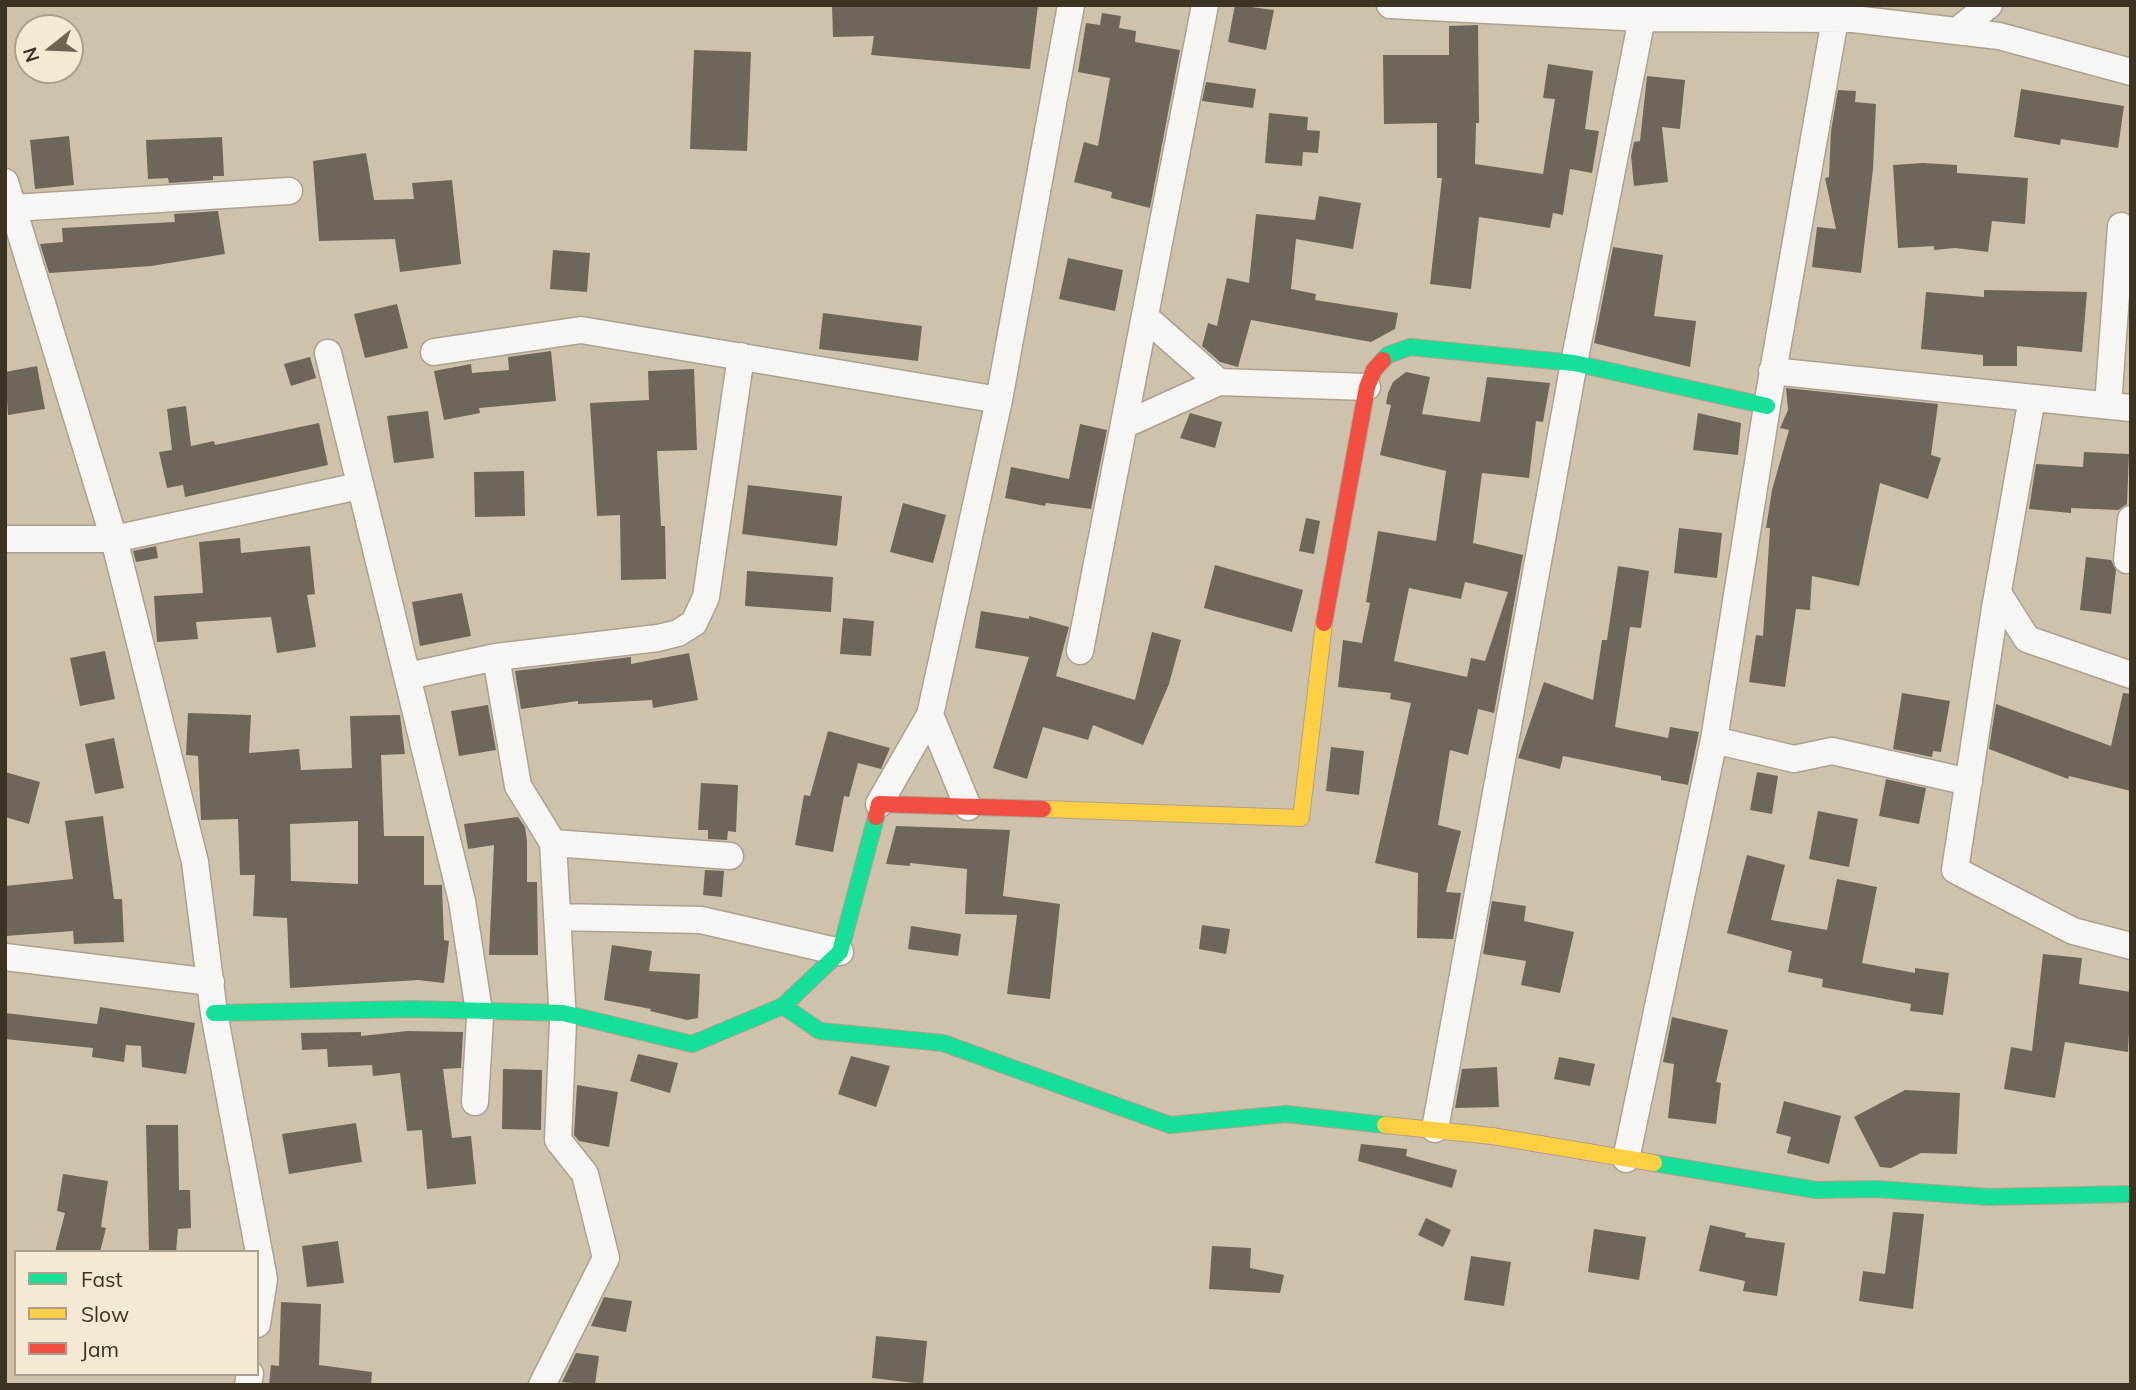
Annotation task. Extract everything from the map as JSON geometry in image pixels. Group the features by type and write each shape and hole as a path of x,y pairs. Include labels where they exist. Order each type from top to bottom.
{"street":[{"path":"214,1013 563,1013 692,1044 783,1006 840,952 879,804 930,715 999,400 1071,5"},
{"path":"1080,651 1205,5"},
{"path":"1390,5 1498,8 1642,18 1835,19 1999,36 2131,72"},
{"path":"1957,31 1989,5"},
{"path":"1435,1129 1574,363 1642,18"},
{"path":"1626,1159 1714,740 1766,406 1835,19"},
{"path":"5,182 114,539 195,862 214,1013 259,1250"},
{"path":"13,208 289,191"},
{"path":"1772,371 2119,407 2121,226"},
{"path":"1145,317 1219,382"},
{"path":"434,352 581,330 999,400"},
{"path":"879,804 1301,818 1322,634 1367,387 1374,370 1388,355 1410,346 1574,363 1766,406"},
{"path":"328,353 462,901 479,1011 475,1102"},
{"path":"408,676 496,657 658,638 678,633 694,623 706,597 741,356"},
{"path":"1124,425 1219,382 1367,387"},
{"path":"2032,398 1998,593 1955,870 2073,931 2131,946"},
{"path":"5,539 114,539 359,486"},
{"path":"2127,560 2131,519"},
{"path":"1998,593 2027,639 2131,676"},
{"path":"496,657 518,786 553,843 563,1013 558,1140 585,1174 606,1258 542,1385"},
{"path":"930,715 968,807"},
{"path":"1714,740 1794,759 1832,751 1969,782"},
{"path":"553,843 730,856"},
{"path":"557,917 701,920 840,952"},
{"path":"5,957 211,982"},
{"path":"783,1006 820,1031 943,1043 1170,1125 1286,1114 1435,1129 1816,1190 1875,1189 1989,1197 2131,1194"},
{"path":"259,1252 264,1279 259,1311"}],"building":[{"path":"832,5 1038,5 1030,69 871,55 874,36 833,37"},
{"path":"1235,5 1274,10 1266,50 1228,42"},
{"path":"1102,13 1121,16 1119,28 1136,31 1135,42 1180,50 1150,208 1111,198 1112,192 1074,182 1084,142 1098,146 1110,78 1078,72 1086,23 1100,25"},
{"path":"1478,25 1479,123 1476,123 1475,164 1543,174 1555,99 1543,98 1548,64 1593,71 1585,129 1599,131 1592,173 1570,169 1563,215 1553,213 1550,228 1479,217 1471,289 1430,284 1442,178 1437,178 1437,123 1384,124 1383,55 1449,55 1449,26"},
{"path":"694,50 751,52 747,151 690,149"},
{"path":"1647,76 1685,80 1680,129 1662,127 1668,182 1634,186 1631,156 1634,142 1640,141"},
{"path":"1206,82 1256,89 1253,108 1202,101"},
{"path":"2021,89 2124,106 2118,148 2061,139 2060,145 2014,137"},
{"path":"1838,90 1856,91 1855,102 1876,104 1873,169 1861,273 1812,267 1817,227 1836,229 1825,178 1829,177 1831,131"},
{"path":"1269,113 1308,117 1307,130 1320,131 1318,153 1303,152 1302,166 1265,163"},
{"path":"69,136 74,185 35,189 30,140"},
{"path":"222,137 224,176 213,176 213,180 169,183 168,178 148,179 146,140"},
{"path":"366,153 374,200 414,199 412,183 452,180 461,264 400,272 395,239 319,241 313,161"},
{"path":"1893,165 1957,165 1957,173 2028,178 2025,224 1992,221 1988,252 1955,248 1934,250 1934,246 1898,248"},
{"path":"1319,196 1361,203 1353,249 1296,239 1291,289 1316,294 1315,300 1398,313 1395,329 1371,342 1251,320 1238,367 1220,362 1202,346 1208,323 1217,326 1227,278 1249,283 1256,214 1315,220"},
{"path":"218,211 225,254 151,266 49,273 40,244 63,242 62,228 175,222 174,214"},
{"path":"1613,247 1663,255 1654,316 1696,321 1690,367 1594,343"},
{"path":"553,250 590,253 587,292 550,289"},
{"path":"1068,258 1123,270 1115,311 1059,299"},
{"path":"1984,290 2087,292 2082,352 2017,346 2017,366 1983,366 1983,355 1921,349 1926,292 1984,297"},
{"path":"397,304 408,348 365,358 354,314"},
{"path":"823,313 922,326 918,361 819,349"},
{"path":"551,351 556,401 479,408 480,413 444,420 434,371 471,364 472,373 509,370 508,357"},
{"path":"310,357 316,378 291,386 284,364"},
{"path":"37,366 45,409 8,415 5,372"},
{"path":"694,369 697,450 657,451 661,526 665,526 666,579 621,580 620,515 597,516 590,403 649,400 648,371"},
{"path":"1406,372 1430,377 1422,414 1480,422 1487,377 1550,383 1543,422 1536,421 1529,478 1482,473 1473,543 1523,555 1494,713 1478,709 1468,755 1450,750 1438,825 1461,831 1446,892 1461,893 1453,939 1417,938 1418,873 1375,863 1411,703 1390,699 1391,693 1338,687 1343,640 1362,643 1370,603 1366,602 1378,531 1436,541 1446,471 1380,455 1391,405 1386,404 1393,382","holes":["1465,582 1508,592 1485,661 1471,658 1467,677 1394,661 1409,588 1461,599"]},
{"path":"1786,388 1938,404 1931,455 1941,458 1928,499 1880,483 1859,586 1812,576 1810,610 1796,609 1785,687 1749,682 1756,635 1763,636 1770,528 1766,528 1772,490 1789,430 1780,428 1788,410"},
{"path":"186,406 191,446 214,441 215,445 319,423 328,465 185,497 183,485 167,488 159,452 172,450 167,409"},
{"path":"428,411 434,458 394,463 387,416"},
{"path":"1190,413 1222,422 1215,448 1180,438"},
{"path":"1698,413 1741,423 1738,455 1693,450"},
{"path":"1080,424 1107,430 1091,509 1046,503 1045,506 1005,498 1011,467 1069,479"},
{"path":"2084,452 2129,454 2127,504 2118,510 2071,508 2071,513 2029,509 2036,464 2083,467"},
{"path":"524,471 525,516 475,517 474,472"},
{"path":"748,485 842,496 837,546 742,534"},
{"path":"903,503 946,515 933,563 890,552"},
{"path":"1306,518 1320,521 1314,554 1299,551"},
{"path":"1679,528 1722,533 1717,578 1674,573"},
{"path":"240,538 241,553 310,546 315,594 307,595 316,647 277,653 271,617 196,622 198,639 157,642 154,596 203,593 199,542"},
{"path":"156,546 158,558 136,562 133,551"},
{"path":"2086,557 2111,560 2116,570 2111,614 2080,610"},
{"path":"1215,565 1303,590 1292,632 1204,608"},
{"path":"1618,566 1649,571 1641,628 1630,627 1615,727 1668,738 1670,727 1699,732 1688,785 1661,780 1661,776 1563,756 1560,769 1518,758 1544,682 1593,700 1602,640 1607,640"},
{"path":"747,571 833,577 831,612 745,606"},
{"path":"462,593 471,636 420,646 412,602"},
{"path":"981,611 1029,619 1029,616 1069,627 1056,676 1135,700 1152,632 1181,640 1169,684 1143,745 1093,725 1088,740 1043,727 1027,779 993,768 1029,657 975,648"},
{"path":"843,618 874,621 871,656 840,654"},
{"path":"105,651 115,699 80,706 70,658"},
{"path":"689,653 698,700 653,708 652,700 578,704 578,701 521,709 515,671 631,657 631,664"},
{"path":"1902,693 1950,701 1941,752 1933,751 1932,757 1893,749"},
{"path":"2123,693 2131,694 2131,791 2069,776 2068,779 1989,749 1996,704 2111,746"},
{"path":"488,705 496,750 459,756 451,711"},
{"path":"188,713 251,715 249,753 299,749 301,770 352,768 350,716 400,715 405,754 381,755 384,836 424,836 424,885 442,885 444,940 449,941 444,983 418,980 290,988 287,918 253,916 255,875 240,875 238,819 201,820 198,756 186,755","holes":["358,821 358,884 291,881 290,824"]},
{"path":"828,731 890,748 881,769 858,763 849,797 844,796 833,852 795,845 804,795 810,796"},
{"path":"114,738 124,788 95,794 85,744"},
{"path":"1331,747 1364,751 1359,795 1326,791"},
{"path":"5,772 40,782 29,824 5,817"},
{"path":"1757,772 1778,776 1772,814 1750,810"},
{"path":"1886,779 1926,788 1919,824 1879,816"},
{"path":"701,783 738,785 736,832 728,831 727,840 708,839 708,830 698,830"},
{"path":"1818,811 1858,819 1849,867 1809,859"},
{"path":"103,816 114,899 122,899 124,942 74,944 73,931 5,936 5,886 73,879 65,821"},
{"path":"518,817 525,827 527,841 527,882 537,882 538,955 489,955 494,845 468,849 464,824"},
{"path":"896,826 1010,830 1003,896 1060,904 1050,999 1007,994 1017,915 965,914 967,869 910,863 910,866 886,864"},
{"path":"1747,855 1785,865 1771,920 1827,930 1837,879 1877,887 1862,963 1915,973 1915,968 1949,973 1943,1015 1910,1011 1911,1004 1822,987 1823,979 1788,972 1792,951 1727,933"},
{"path":"705,870 724,871 722,897 703,895"},
{"path":"1492,901 1526,906 1524,921 1574,932 1560,993 1521,985 1526,961 1483,954"},
{"path":"1202,925 1230,929 1226,954 1199,949"},
{"path":"911,926 961,934 958,956 908,949"},
{"path":"612,945 652,951 649,971 700,974 698,1018 687,1020 650,1011 651,1009 604,1000"},
{"path":"2043,954 2082,958 2079,984 2131,992 2128,1052 2065,1042 2055,1098 2004,1089 2011,1047 2032,1051"},
{"path":"100,1007 195,1023 186,1074 142,1067 141,1046 126,1045 124,1062 92,1057 93,1048 5,1039 5,1013 97,1024"},
{"path":"1672,1017 1728,1030 1716,1082 1721,1083 1716,1124 1668,1118 1674,1064 1663,1062"},
{"path":"408,1031 463,1032 461,1068 443,1069 452,1138 471,1136 476,1184 427,1189 422,1130 407,1131 400,1073 373,1076 372,1065 328,1067 327,1049 302,1050 301,1033 361,1032 361,1036"},
{"path":"638,1054 678,1063 670,1093 630,1081"},
{"path":"851,1056 890,1066 876,1107 838,1094"},
{"path":"1559,1057 1595,1064 1590,1086 1554,1079"},
{"path":"1497,1067 1499,1107 1455,1108 1462,1069"},
{"path":"503,1069 542,1070 541,1130 502,1129"},
{"path":"577,1085 618,1092 609,1147 579,1141 574,1135"},
{"path":"1905,1090 1960,1093 1957,1154 1921,1153 1891,1168 1880,1167 1854,1117"},
{"path":"1784,1101 1841,1116 1829,1164 1787,1153 1791,1137 1776,1133"},
{"path":"356,1123 362,1162 289,1174 282,1134"},
{"path":"146,1125 178,1125 179,1190 190,1190 191,1228 178,1229 176,1250 149,1250"},
{"path":"1361,1144 1407,1149 1406,1156 1457,1170 1452,1188 1358,1161"},
{"path":"63,1174 108,1181 101,1227 106,1228 100,1250 56,1250 65,1213 57,1211"},
{"path":"1893,1212 1924,1214 1913,1309 1859,1301 1863,1271 1885,1274"},
{"path":"1426,1218 1451,1230 1443,1247 1418,1235"},
{"path":"1710,1225 1746,1233 1745,1237 1785,1243 1777,1296 1743,1291 1745,1281 1699,1271"},
{"path":"1594,1229 1646,1237 1639,1280 1588,1272"},
{"path":"338,1241 344,1283 307,1287 302,1246"},
{"path":"1212,1246 1251,1248 1250,1268 1284,1275 1280,1293 1209,1289"},
{"path":"1471,1256 1511,1262 1504,1306 1464,1300"},
{"path":"604,1297 632,1301 626,1332 591,1326"},
{"path":"281,1302 321,1304 319,1365 372,1372 371,1385 269,1385 271,1365 279,1366"},
{"path":"876,1336 927,1341 923,1384 872,1378"},
{"path":"576,1353 599,1356 595,1385 562,1382"}],"traffic: fast":[{"path":"1383,360 1388,355 1410,347 1574,363 1767,406"},
{"path":"214,1013 413,1009 563,1013 692,1044 783,1006 840,952 876,817"},
{"path":"783,1006 820,1031 943,1043 1170,1125 1286,1114 1385,1125"},
{"path":"1654,1163 1816,1190 1875,1189 1989,1197 2131,1194"}],"traffic: slow":[{"path":"1043,809 1301,818 1324,623"},
{"path":"1385,1125 1492,1136 1654,1163"}],"traffic: jam":[{"path":"1324,623 1367,387 1374,370 1383,360"},
{"path":"876,817 879,804 1043,809"}]}
